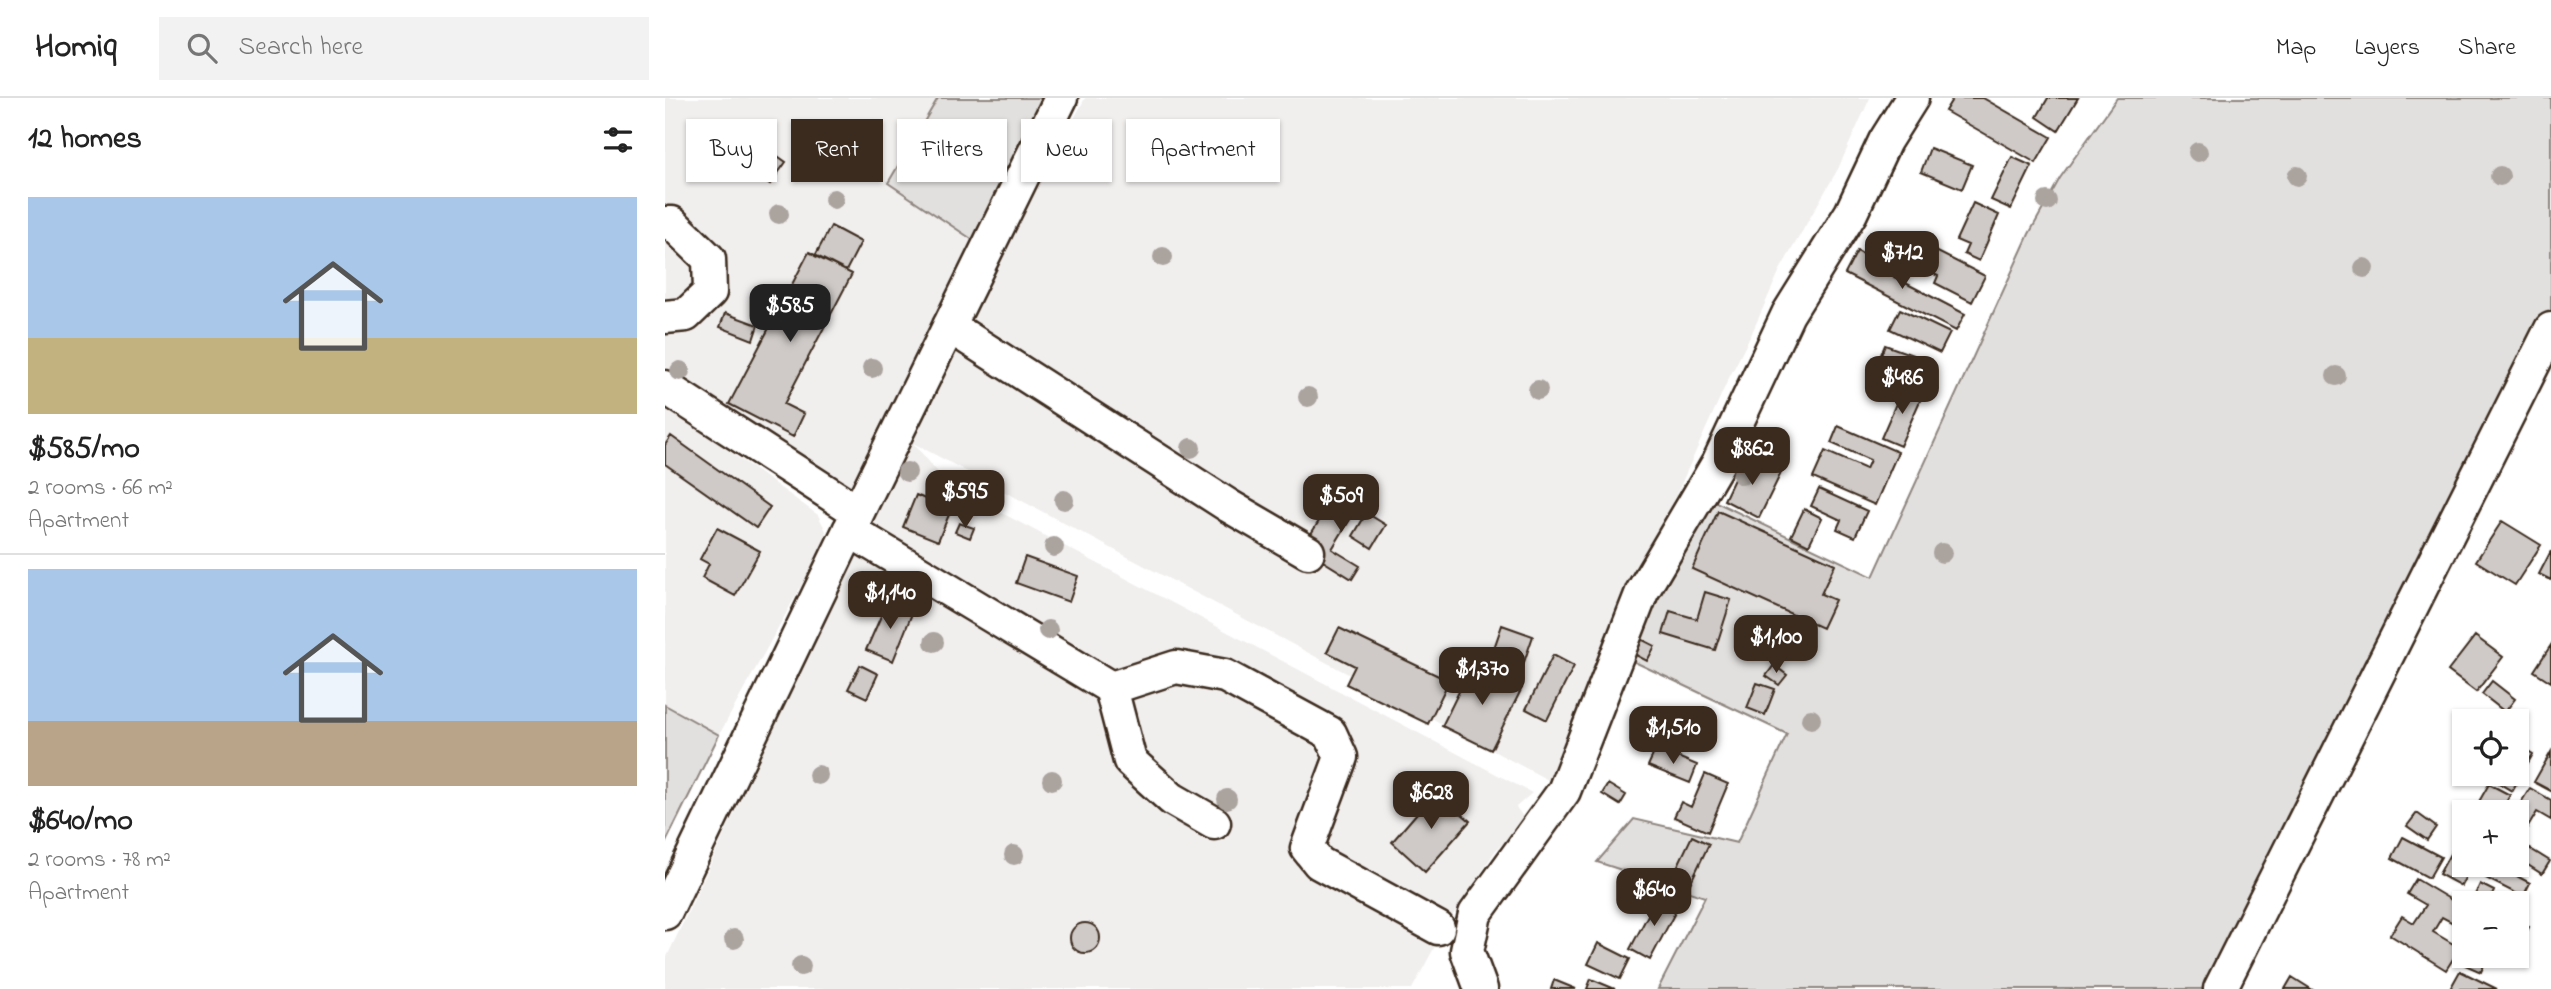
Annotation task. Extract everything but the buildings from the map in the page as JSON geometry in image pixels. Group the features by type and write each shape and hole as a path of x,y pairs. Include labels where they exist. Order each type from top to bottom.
{"street":[{"path":"665,913 853,521 1061,98"},
{"path":"1481,989 1467,951 1475,914 1564,791 1641,592 1718,463 1788,314 1851,213 1885,141 1912,98"},
{"path":"665,223 672,223 709,259 710,292 686,315 665,317"},
{"path":"949,326 1229,506 1308,552"},
{"path":"2220,989 2551,329"},
{"path":"665,387 853,521 1111,688 1130,761 1172,799 1214,822"},
{"path":"1111,688 1176,667 1225,676 1330,733 1341,757 1307,848 1319,863 1438,928"}],"shaded area":[{"path":"665,98 942,98 947,119 897,119 897,182 963,182 979,244 858,495 731,415 665,366"},
{"path":"938,98 1043,98 1034,119 1021,119 1021,148 1007,180 1007,119 926,119"},
{"path":"1085,98 1870,98 1838,169 1780,270 1727,382 1548,780 913,443 949,485 1532,793 1516,807 1526,821 1496,850 1447,924 1412,989 665,989 665,961 961,331 1040,182 1112,182 1112,119 1074,119"},
{"path":"2117,98 2551,98 2551,318 2224,989 1658,989 1705,897 1597,862 1634,819 1737,843 1787,734 1622,656 1714,501 1873,577 2029,234 2060,178"},
{"path":"897,168 897,182 1006,182 979,244 888,183"},
{"path":"665,405 818,515 826,531 821,550 719,735 665,705"},
{"path":"665,705 719,735 665,844"}]}
